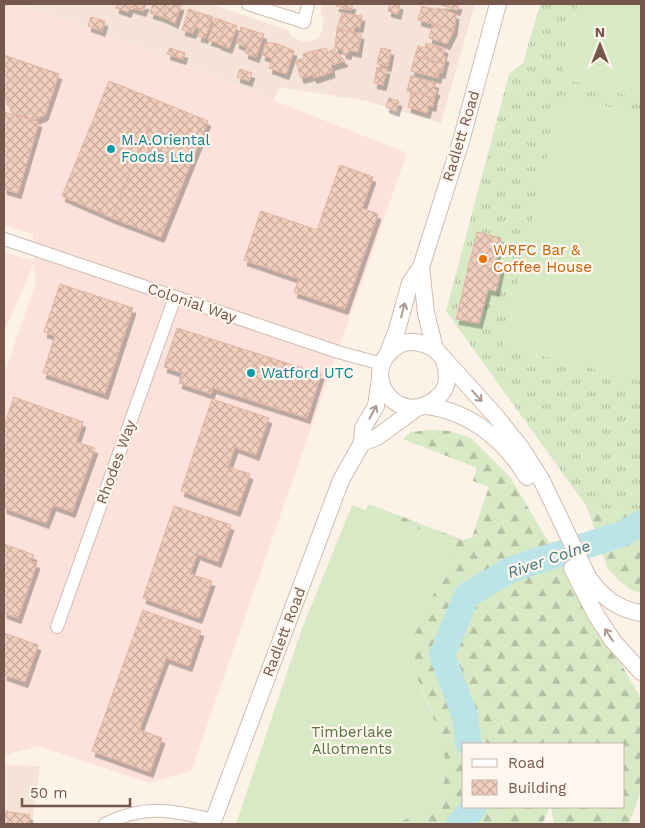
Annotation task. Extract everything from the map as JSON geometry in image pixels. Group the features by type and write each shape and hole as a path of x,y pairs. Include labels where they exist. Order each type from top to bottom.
{"street":[{"path":"248,4 304,22 308,4"},
{"name":"Radlett Road","path":"213,822 341,480 362,443 363,428 376,406 383,366 397,330 410,283 421,267 461,141 498,4"},
{"name":"Colonial Way","path":"4,239 383,366"},
{"name":"Radlett Road","path":"421,267 426,313 440,355"},
{"name":"Rhodes Way","path":"56,627 175,297"},
{"path":"550,510 542,481 522,449 494,414 440,355 424,342 410,341 398,345 383,366 383,388 393,401 407,408 440,408 469,419 503,445 550,510 583,580 596,615 613,641 641,672"},
{"path":"362,443 377,437 422,407 432,403 442,393 447,382 447,370 440,355"},
{"path":"583,580 616,606 641,613"},
{"path":"105,824 128,814 154,810 169,810 213,822"}],"shaded area":[{"path":"4,4 16,4 109,35 407,153 191,771 149,783 38,746 4,755 4,374 35,285 34,263 4,332 4,252 34,261 33,234 4,225"},
{"path":"16,4 210,4 288,30 292,37 303,42 318,38 322,31 324,21 321,14 321,4 475,4 441,123 367,101 280,87 273,100 109,35"},
{"path":"4,765 40,766 32,824 4,824"}],"green space":[{"path":"540,4 641,4 641,507 630,513 587,507 446,311 509,74 523,63"},
{"path":"578,4 641,4 641,99 560,78"},
{"path":"561,95 641,115 641,381 502,346"},
{"path":"430,430 451,431 472,439 510,477 641,698 641,791 629,824 554,824 551,808 625,808 625,743 462,743 462,808 550,808 542,824 396,824 434,805 433,715 415,673 413,637 456,543 366,510 369,504 463,540 472,537 489,487 473,481 477,468 403,439 411,432"},
{"name":"Timberlake Allotments","path":"352,505 456,543 413,637 415,673 443,742 446,768 444,783 434,805 396,824 236,824 301,631"},
{"path":"587,507 629,513 641,507 641,593 633,591 618,580 607,567"}],"building":[{"path":"117,4 131,4 128,12 116,8"},
{"path":"131,4 146,4 143,11 130,7"},
{"path":"153,4 167,4 163,17 150,13"},
{"path":"167,4 181,5 175,23 163,17"},
{"path":"336,4 353,4 351,10 336,6"},
{"path":"390,4 400,4 398,14 388,11"},
{"path":"438,4 459,4 457,10"},
{"path":"422,6 456,14 454,30 418,20"},
{"path":"189,9 200,13 193,33 182,30"},
{"path":"200,13 213,17 205,38 198,36 200,29 195,27"},
{"path":"342,13 362,16 360,27 355,26 354,32 337,29"},
{"path":"91,17 105,21 102,31 88,26"},
{"path":"215,18 227,22 219,43 208,40"},
{"path":"227,22 237,26 229,48 218,44"},
{"path":"433,24 454,30 447,44 429,38"},
{"path":"241,27 253,31 247,47 236,43"},
{"path":"337,29 361,34 358,52 349,50 348,54 343,53 343,49 335,48"},
{"path":"253,31 264,34 256,57 245,53"},
{"path":"266,42 278,44 274,59 262,55"},
{"path":"426,43 445,48 443,56 446,57 444,64 415,56 418,46 425,48"},
{"path":"278,44 294,51 286,74 269,68"},
{"path":"170,48 185,53 183,59 167,54"},
{"path":"326,48 328,52 334,49 345,61 331,65 332,72 320,76 313,51"},
{"path":"381,48 391,50 388,66 377,64"},
{"path":"313,51 320,76 314,78 313,75 301,78 296,61 304,58 303,54"},
{"path":"4,55 59,74 45,115 33,120 11,112 7,100 4,99"},
{"path":"415,56 444,64 442,73 439,72 438,78 411,71"},
{"path":"377,67 387,69 383,85 374,83"},
{"path":"240,69 252,73 249,81 237,77"},
{"path":"411,76 436,83 434,89 437,90 434,98 407,91"},
{"name":"M.A.Oriental Foods Ltd","path":"109,81 159,101 112,218 62,196"},
{"path":"412,92 434,98 433,106 429,105 427,113 408,107"},
{"path":"389,98 399,101 396,111 386,107"},
{"path":"159,101 208,121 161,237 112,218"},
{"path":"4,112 39,122 18,193 4,189"},
{"path":"340,165 373,177 362,208 378,214 345,309 294,292 299,279 244,260 261,211 317,230"},
{"path":"477,232 501,238 495,262 502,264 496,291 488,289 479,323 456,319"},
{"path":"60,284 133,308 105,394 43,373 55,336 44,332"},
{"name":"Watford UTC","path":"177,328 321,374 307,418 213,388 211,394 179,383 182,373 164,367"},
{"path":"14,397 83,422 76,442 95,448 72,512 53,505 46,523 4,508 4,426"},
{"path":"212,399 269,418 256,455 235,447 228,467 250,474 237,511 181,491"},
{"path":"174,506 231,525 218,562 197,554 190,574 212,581 199,618 143,598"},
{"path":"4,544 34,555 31,561 37,563 18,618 4,613"},
{"path":"143,610 201,631 189,666 166,658 139,730 162,738 150,772 92,751"},
{"path":"4,633 38,645 25,682 4,675"},
{"path":"4,811 30,815 29,824 4,824"}],"waterway":[{"name":"River Colne","path":"469,743 465,716 442,655 467,595 512,569 622,534 641,523"},
{"name":"River Colne","path":"459,824 473,808"}],"place":[{"name":"M.A.Oriental Foods Ltd","path":"111,149"},
{"name":"WRFC Bar & Coffee House","path":"483,259"},
{"name":"Watford UTC","path":"251,373"}]}
